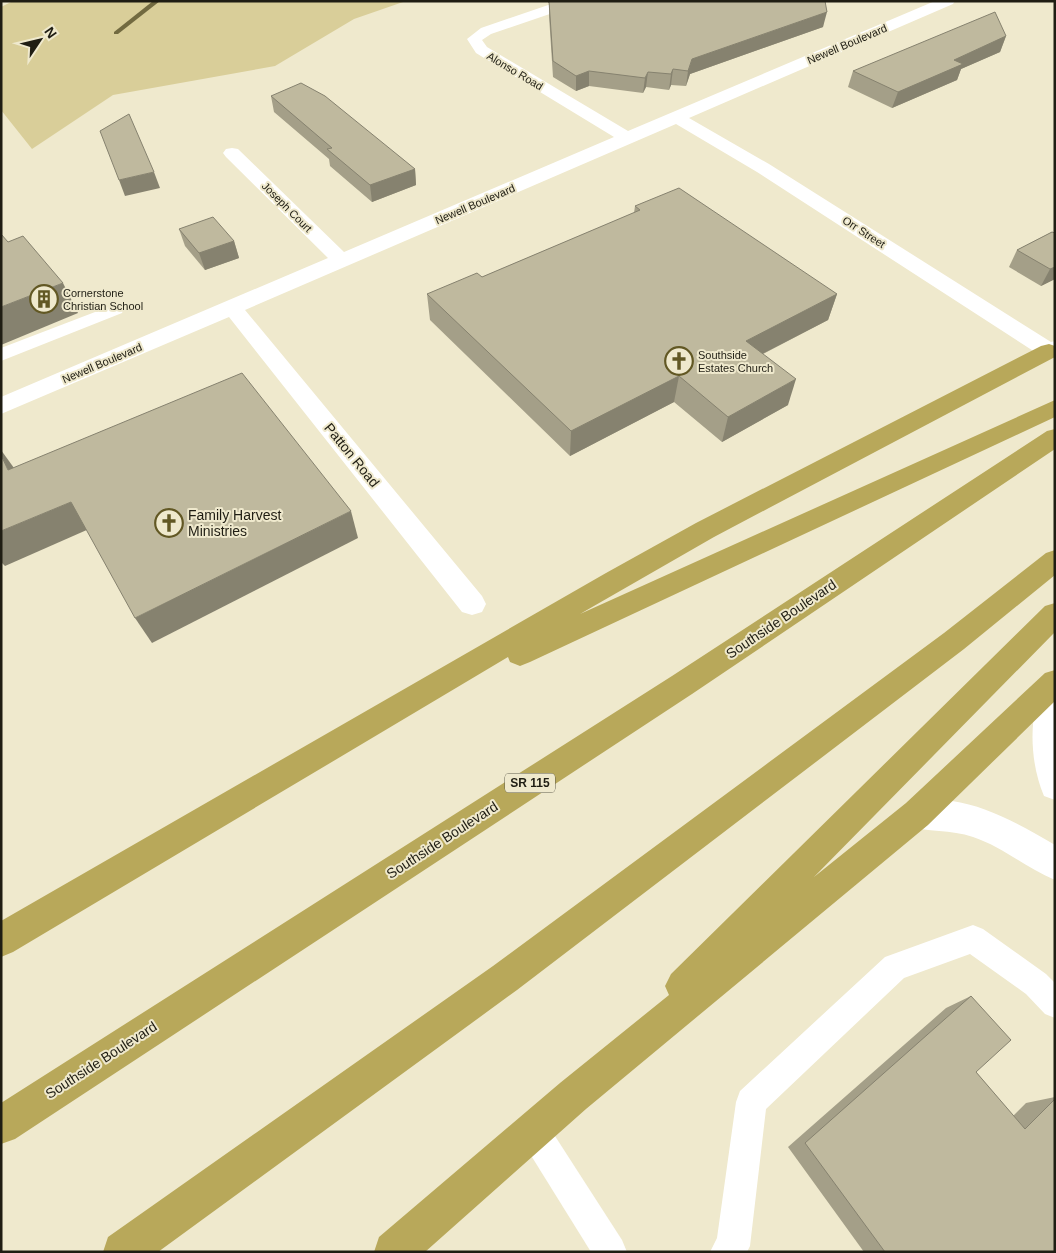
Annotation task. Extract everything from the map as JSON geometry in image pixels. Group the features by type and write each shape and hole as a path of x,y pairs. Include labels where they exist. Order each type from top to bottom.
{"highway":[{"path":"1,940 615,580 705,530 1052,349"},
{"path":"387,714 1055,408"},
{"name":"Southside Boulevard","path":"2,1125 682,685 1055,437"},
{"path":"124,1252 505,978 954,641 1055,560"},
{"path":"573,1096 1055,614"},
{"path":"394,1252 573,1096 917,814 1055,682"}],"street":[{"name":"Alonso Road","path":"574,1 486,31 474,39 481,50 627,138"},
{"name":"Newell Boulevard","path":"1,406 676,117 912,10 948,1"},
{"name":"Orr Street","path":"676,117 763,168 1052,349"},
{"name":"Joseph Court","path":"232,153 342,261"},
{"name":"Patton Road","path":"232,307 472,604"},
{"path":"1055,687 1047,722 1047,755 1055,786"},
{"path":"917,814 954,816 995,830 1034,850 1055,864"}],"lane":[{"path":"1,355 116,310"},
{"path":"727,1252 733,1246 751,1102 896,967 973,939 1036,984 1055,1004"},
{"path":"533,1130 610,1252"}],"shaded area":[{"path":"13,1 406,1 354,19 275,66 113,95 32,149 1,110 1,7"}],"building":[{"path":"549,1 825,1 827,12 692,59 688,71 673,69 671,74 648,72 645,78 589,71 576,76 553,61"},
{"path":"995,12 1006,36 954,60 963,64 898,92 853,71"},
{"path":"301,83 325,96 415,169 370,185 327,149 332,148 271,96"},
{"path":"129,114 154,172 119,180 100,131"},
{"path":"679,188 837,294 746,341 796,379 728,417 679,376 571,431 427,294 477,273 482,277 640,210 635,206"},
{"path":"213,217 234,241 199,253 179,229"},
{"path":"1052,232 1055,233 1055,267 1050,269 1017,250"},
{"path":"1,234 8,242 23,236 63,283 1,307"},
{"path":"242,373 351,511 135,618 71,502 1,531 1,455 8,470"},
{"path":"971,996 1011,1040 976,1072 1025,1129 1055,1099 1055,1252 885,1252 805,1143"}],"waterway":[{"path":"116,33 157,1"}],"place":[{"name":"Cornerstone Christian School","path":"44,299"},
{"name":"Southside Estates Church","path":"679,361"},
{"name":"Family Harvest Ministries","path":"169,523"}]}
